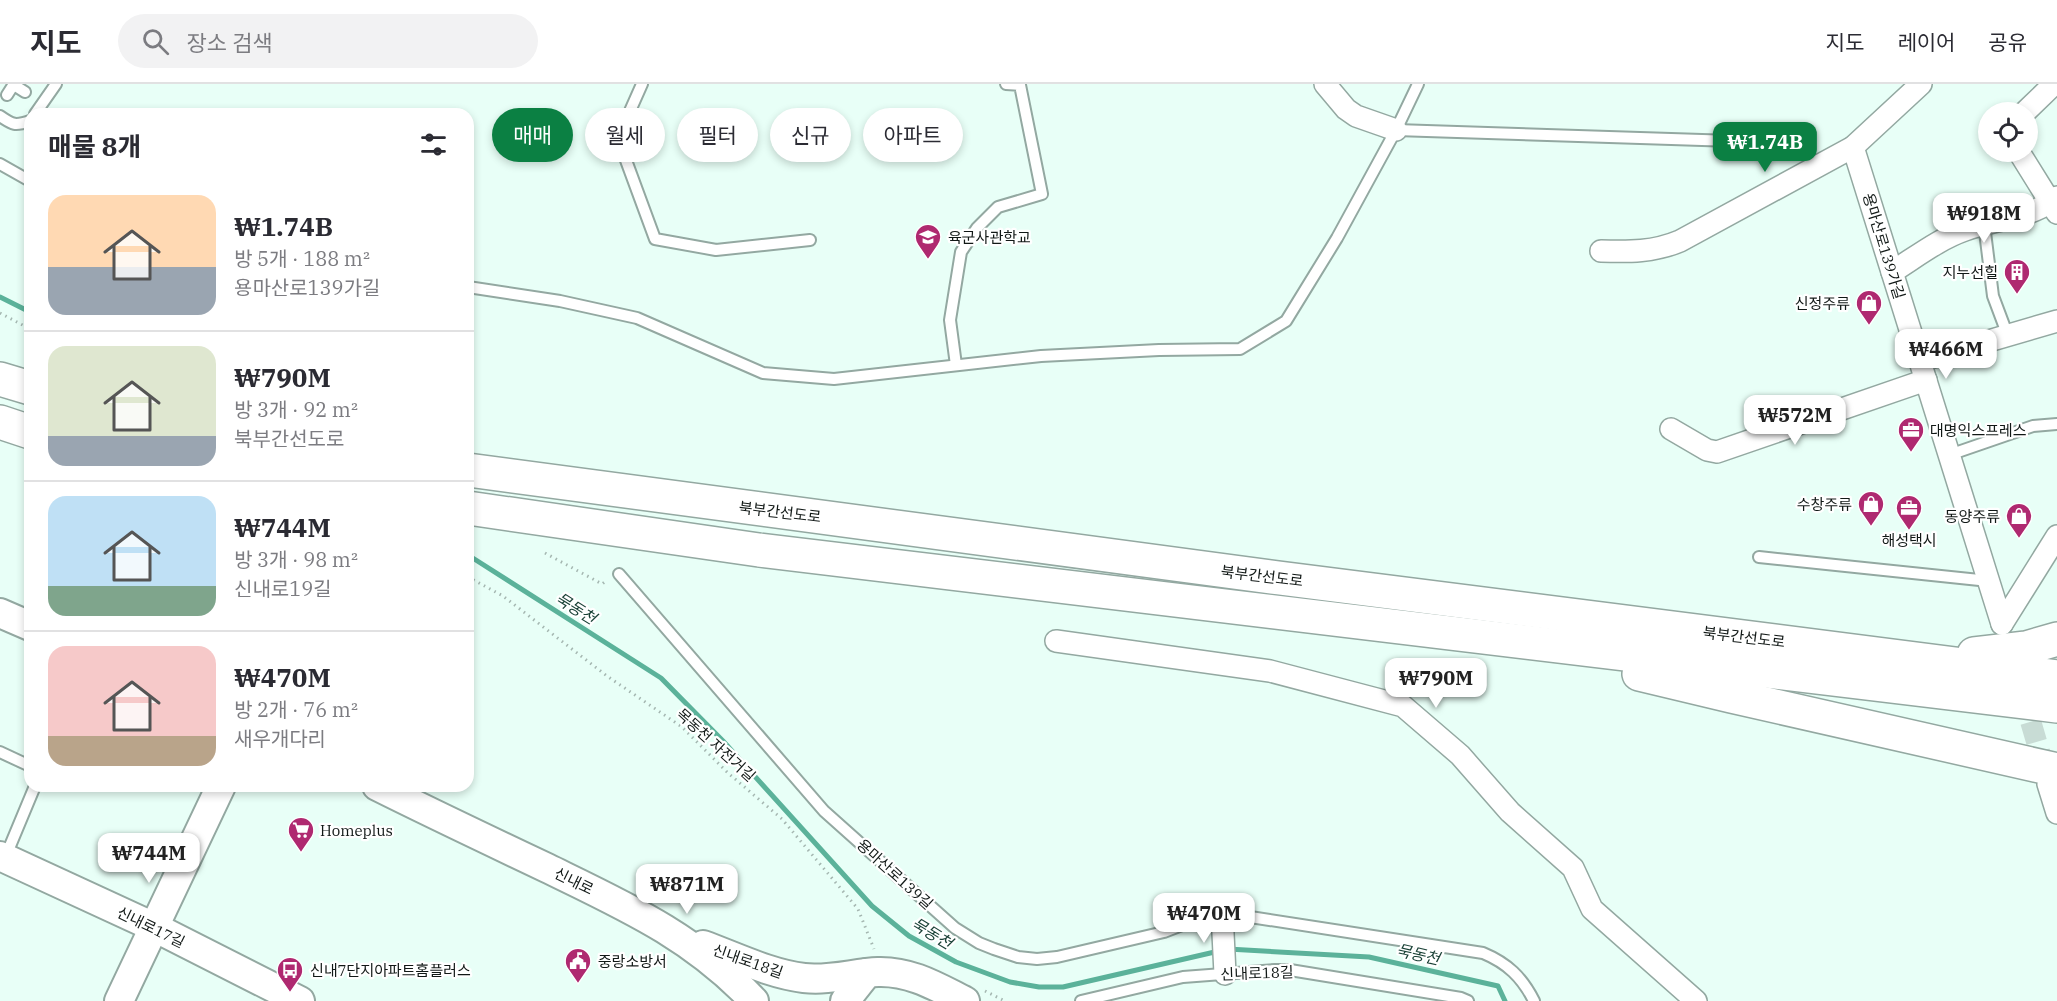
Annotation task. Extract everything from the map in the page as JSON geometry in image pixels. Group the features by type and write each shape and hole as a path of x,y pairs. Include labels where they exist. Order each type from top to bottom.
{"highway":[{"path":"0,379 24,385"},
{"path":"0,422 24,430"},
{"name":"북부간선도로","path":"474,471 1279,578 2057,677"},
{"name":"북부간선도로","path":"474,509 759,550 2057,706"},
{"path":"1930,661 2026,648 2057,639"},
{"path":"1506,641 2053,777"}],"street":[{"path":"1325,84 1346,109 1356,116 1396,130"},
{"path":"1601,251 1635,253 1665,248 1680,241 1853,147 1921,84"},
{"path":"2036,102 2055,85"},
{"name":"용마산로139가길","path":"1853,147 2002,624 2057,536"},
{"path":"1892,272 1952,236 1984,224 2055,205 2026,162"},
{"path":"1671,429 1707,450 1717,452 2008,336 2057,321"},
{"path":"0,613 24,623"},
{"path":"1056,641 1270,670 1403,706 1460,755 1510,812 1574,868 1592,909 1696,1001"},
{"path":"2053,777 2057,813"},
{"path":"119,1001 218,792"},
{"name":"신내로","path":"389,792 638,912 706,955 754,1001"},
{"name":"신내로17길","path":"2,857 154,927 300,1001"},
{"path":"1222,913 1225,974"},
{"name":"신내로18길","path":"671,933 778,972 798,977 830,978 870,961 880,972 908,975 965,1001"},
{"path":"845,1001 870,961"}],"lane":[{"path":"39,108 56,84"},
{"path":"642,84 630,111 620,144 656,239 716,250 810,240"},
{"path":"956,365 950,320 962,252 977,228 998,207 1042,194 1020,86 1006,84"},
{"path":"474,288 560,301 637,318 763,373 834,379 1041,356 1159,350 1240,349 1286,321 1337,238 1396,130 1418,84"},
{"path":"7,95 14,85 25,92"},
{"path":"0,116 12,124 24,123"},
{"path":"1396,130 1764,142"},
{"path":"0,164 24,178"},
{"path":"1984,224 1994,296 2008,336"},
{"path":"1950,455 2033,426 2057,424"},
{"path":"1759,557 1989,581"},
{"name":"용마산로139길","path":"618,574 824,810 956,928 979,943 1018,957 1037,959 1057,957 1164,932 1206,915 1222,913 1483,953 1513,969 1533,1001"},
{"path":"0,752 24,763"},
{"path":"2,857 32,792"},
{"name":"신내로18길","path":"1081,1001 1183,977 1290,970 1468,1001"}],"path":[{"path":"0,313 24,326"},
{"path":"546,553 602,584"},
{"name":"목동천 자전거길","path":"474,580 503,596 607,676 682,727 728,773 782,819 858,909 870,961"}],"waterway":[{"name":"묵동천","path":"0,297 24,309"},
{"name":"묵동천","path":"474,559 661,678 723,741 872,906 909,936 956,962 1010,982 1039,987 1063,987 1219,951"},
{"name":"묵동천","path":"1228,949 1369,957 1498,986 1505,1001"}],"tunnel":[{"path":"2022,692 2046,774"}],"place":[{"name":"육군사관학교","path":"928,260"},
{"name":"지누선힐","path":"2017,295"},
{"name":"신정주류","path":"1869,326"},
{"name":"대명익스프레스","path":"1911,453"},
{"name":"수창주류","path":"1871,527"},
{"name":"해성택시","path":"1909,531"},
{"name":"동양주류","path":"2019,539"},
{"name":"Homeplus","path":"301,853"},
{"name":"중랑소방서","path":"578,984"},
{"name":"신내7단지아파트홈플러스","path":"290,993"}]}
